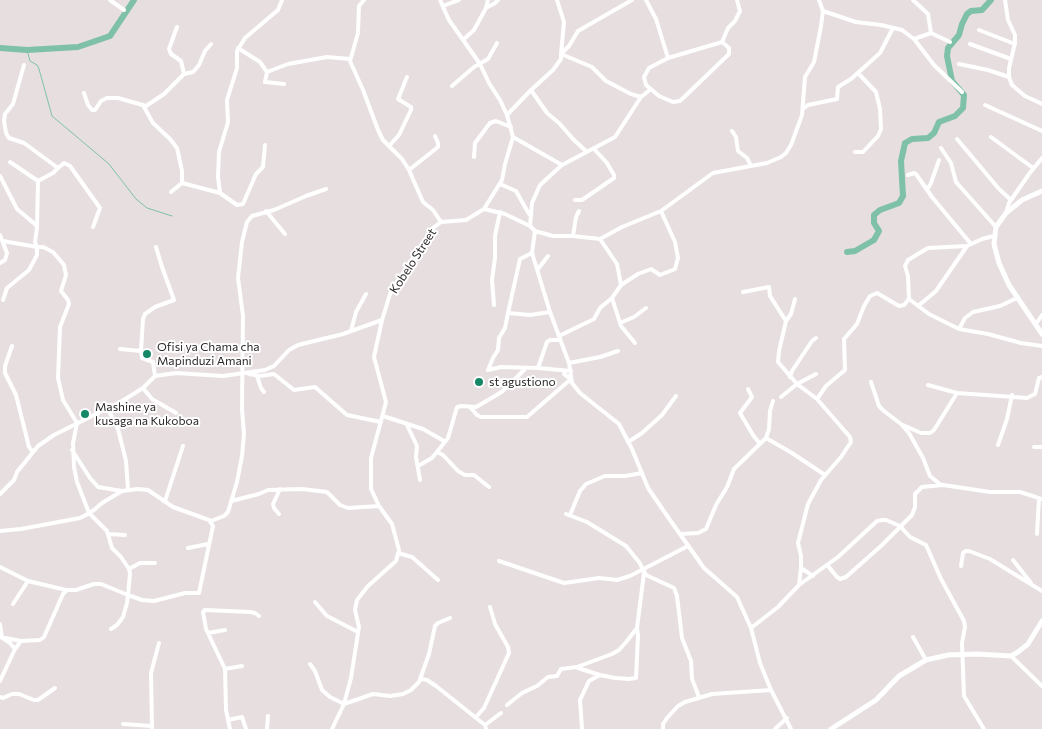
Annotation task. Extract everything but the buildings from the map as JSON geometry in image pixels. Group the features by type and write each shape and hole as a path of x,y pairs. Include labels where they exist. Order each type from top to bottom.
{"street":[{"path":"110,0 124,10"},
{"path":"220,194 218,177 220,148 228,122 227,100 238,68 238,48 253,30 275,12 282,0"},
{"path":"364,0 359,6 358,33 350,59 378,130 409,170 423,202 433,210 441,222"},
{"path":"440,0 449,20 480,64 507,115 511,127 513,137 500,184 484,209 500,212 530,226 535,231 553,236 600,239 622,227 661,211 713,173 776,160 786,153 798,127 803,109 806,77 818,50 823,11 819,0"},
{"path":"443,6 460,0"},
{"path":"464,39 474,30 486,8 488,0"},
{"path":"486,8 498,0"},
{"path":"507,115 530,90 553,70 561,59 564,22 557,0"},
{"path":"561,54 580,30 632,0"},
{"path":"646,0 656,19 668,58"},
{"path":"722,42 728,28 735,21 740,11 737,0"},
{"path":"913,0 928,14 931,33"},
{"path":"1005,0 1008,20 1015,35 1009,77 1012,85 1017,90 1042,104"},
{"path":"823,11 856,22 898,29 914,39 934,65 962,92"},
{"path":"177,26 169,49 171,54 181,61 184,74"},
{"path":"803,109 808,105 837,99 838,87 858,73 883,50 893,28"},
{"path":"979,30 1015,44"},
{"path":"914,39 931,33 950,42"},
{"path":"722,42 729,48 729,54 680,102 664,99 644,82 645,75 652,66 668,58 722,42"},
{"path":"452,86 474,67 488,60 497,43"},
{"path":"144,107 164,94 184,74 193,72 211,44"},
{"path":"970,44 1011,59"},
{"path":"238,48 260,62 267,72 265,82 284,84"},
{"path":"561,54 592,67 611,84 640,97"},
{"path":"267,72 288,64 327,57 350,59"},
{"path":"959,64 1009,77"},
{"path":"24,65 13,104 5,114 6,133 9,138 24,143 58,168"},
{"path":"855,152 863,152 878,136 881,129 880,109 876,92 858,73"},
{"path":"389,146 399,135 411,110 411,107 398,98 407,77"},
{"path":"530,226 529,217 532,203 540,185 562,165 606,143 618,134 640,97 651,89"},
{"path":"530,90 548,114 587,152"},
{"path":"84,94 92,110 95,110 101,101 107,98 118,98 144,107 153,123 177,148 181,164 182,183"},
{"path":"986,105 1042,131"},
{"path":"474,157 475,143 490,123 496,122 511,127"},
{"path":"732,131 736,137 738,151 751,166"},
{"path":"409,170 438,148 435,136"},
{"path":"513,137 562,165"},
{"path":"991,137 1033,168"},
{"path":"957,139 999,189 1012,200"},
{"path":"182,183 220,194 237,205 243,204 256,174 263,167 265,145"},
{"path":"941,148 951,163 956,182 996,228"},
{"path":"575,200 582,200 614,178 607,164 594,149"},
{"path":"1042,158 1033,168 1012,200 996,228 994,236 999,263 1009,284 1042,334"},
{"path":"927,190 932,183 939,160"},
{"path":"10,162 38,181"},
{"path":"38,181 53,173 64,163 70,166 100,208 93,227"},
{"path":"908,175 916,174 969,245"},
{"path":"0,176 17,209 37,228"},
{"path":"3,300 7,288 29,270 37,255 35,242 38,181"},
{"path":"171,192 182,183"},
{"path":"500,184 516,191 529,217"},
{"path":"0,531 80,518 128,489 145,490 173,507 211,520 226,515 232,501 239,472 244,437 243,316 238,278 242,242 247,222 252,216 274,210 326,189"},
{"path":"1006,213 1022,200 1042,191"},
{"name":"Kobelo Street","path":"398,554 399,550 392,524 372,494 370,481 371,458 386,405 386,398 374,357 382,320 395,285 428,233 441,222 466,220 484,209"},
{"path":"266,211 285,234"},
{"path":"573,236 576,217 579,211"},
{"path":"538,368 547,342 559,338 591,321 621,285 638,274 651,269 660,275 676,268 678,258 675,242 661,211"},
{"path":"494,305 492,280 495,236 500,212"},
{"path":"535,231 532,254 550,312 569,363 571,375 580,393 619,424 648,488 704,568 734,593 744,609 751,628 758,658 771,690 792,729"},
{"path":"0,235 7,255 5,260 0,263"},
{"path":"817,398 826,386 845,370 844,339 857,324 870,296 877,293 899,306 904,305 909,299 908,276 905,266 908,260 928,248 969,245 994,236"},
{"path":"600,239 617,264 621,285"},
{"path":"2,241 43,247 53,252 64,265 66,275 61,291 69,304 60,327 58,384 63,400 77,422 72,450 77,482 89,513 108,534 112,548 121,557 130,574 127,603 123,617 111,629"},
{"path":"918,306 936,291 969,245"},
{"path":"155,376 153,362 142,358 140,350 143,319 145,314 156,307 174,300 156,247"},
{"path":"532,254 520,259 505,328 499,338 498,350 488,370 501,367 538,368 571,375"},
{"path":"538,269 548,256"},
{"path":"743,292 769,287 770,296 786,321"},
{"path":"351,331 356,312 366,294"},
{"path":"612,298 620,323 634,343"},
{"path":"959,329 965,318 973,312 1000,306 1017,298"},
{"path":"795,299 791,314 786,321 778,362 797,384 817,398 850,439 850,444 825,476 808,504 798,539 801,556 799,585"},
{"path":"909,299 929,314 959,329 1042,346"},
{"path":"620,323 634,317 646,308"},
{"path":"508,313 526,315 550,312"},
{"path":"1036,324 1042,315"},
{"path":"0,494 14,480 17,472 44,441 77,422 108,409 143,388 155,376 176,373 223,376 266,370 274,366 289,350 298,345 351,331 382,320"},
{"path":"790,377 792,371 816,338"},
{"path":"12,346 5,366 5,373 16,395 29,447 33,452"},
{"path":"120,349 140,350"},
{"path":"569,363 600,357 618,351"},
{"path":"600,357 603,363"},
{"path":"418,466 432,458 448,438 456,409 459,406 470,407 479,405 503,391 525,369"},
{"path":"562,372 571,375"},
{"path":"243,373 257,376 274,374 294,390 315,387 348,415 382,422"},
{"path":"782,396 797,384 816,374"},
{"path":"470,407 481,417 527,417 571,375"},
{"path":"257,376 264,392"},
{"path":"928,385 957,393 1032,397 1035,394 1039,378 1042,377"},
{"path":"871,382 879,406 901,424 920,433 930,433 934,430 957,393"},
{"path":"143,388 152,399 176,413"},
{"path":"748,388 752,397 740,412 760,444"},
{"path":"628,442 642,434 662,415 676,396"},
{"path":"998,445 1007,419 1012,396"},
{"path":"680,534 698,533 706,529 734,469 766,438 773,402"},
{"path":"108,409 118,429 126,463 128,489"},
{"path":"383,416 423,429 444,441"},
{"path":"407,424 417,446 416,457 420,480"},
{"path":"901,424 913,439 930,476 941,484"},
{"path":"766,438 825,476"},
{"path":"165,501 183,446"},
{"path":"1034,447 1042,447"},
{"path":"72,450 98,487 122,491"},
{"path":"437,452 443,455 458,472 465,475 474,475 489,487"},
{"path":"507,705 548,677 557,676 561,669 577,668 600,675 629,679 636,678 637,628 643,572 639,562 626,546 587,522 568,514 580,491 586,484 605,476 625,476 642,473"},
{"path":"828,566 837,577 843,578 882,545 913,513 916,491 922,487 941,484 990,492 1020,492 1040,498 1036,534"},
{"path":"279,514 274,508 274,504 280,489"},
{"path":"232,501 268,490 302,489 327,492 340,505 348,508 379,506"},
{"path":"0,567 28,581 67,590 76,590 94,584 101,584 142,600 154,601 199,593 212,526 211,520"},
{"path":"751,628 778,607 799,585 828,566 877,522 882,520 900,526 910,537 926,545 940,579 960,613 965,627 962,643 964,696 984,729"},
{"path":"108,534 125,535"},
{"path":"188,548 208,544"},
{"path":"499,561 564,583 599,578 622,579 643,572 688,546"},
{"path":"961,566 964,551 969,551 990,559 1042,591"},
{"path":"332,729 344,704 351,678 359,621 355,610 357,600 368,586 396,561 398,554 412,558 438,580"},
{"path":"1013,560 1030,583"},
{"path":"129,569 140,564 155,563"},
{"path":"801,568 813,576"},
{"path":"643,572 674,588 682,638 691,661 690,674 699,698"},
{"path":"13,604 24,590 28,581"},
{"path":"2,638 21,641 40,640 44,637 63,594 67,590"},
{"path":"315,602 327,616 358,632"},
{"path":"476,717 484,708 509,653 490,606"},
{"path":"230,729 226,703 227,684 225,669 204,623 203,611 250,612 259,616"},
{"path":"310,664 315,671 322,690 330,697 344,704 373,694 385,696 398,695 411,690 421,679 429,654 434,626 450,618"},
{"path":"831,729 876,700 899,676 926,660 963,655 1011,656 1028,644 1042,622"},
{"path":"0,624 2,638 15,649"},
{"path":"577,668 619,650 637,628"},
{"path":"208,633 225,630"},
{"path":"913,637 926,660"},
{"path":"0,682 15,649 21,641"},
{"path":"122,724 152,727 151,673 159,643"},
{"path":"1011,656 1042,686"},
{"path":"225,669 242,666"},
{"path":"582,729 580,700 589,681 600,675"},
{"path":"421,679 427,680 449,695 485,727 501,713"},
{"path":"0,697 4,698 12,694 19,694 38,700 55,688"},
{"path":"663,729 664,721 678,706 699,698 716,693 771,690"},
{"path":"267,729 268,716"},
{"path":"228,720 242,718 246,729"},
{"path":"775,729 787,718"}],"waterway":[{"path":"0,48 27,50 78,47 110,36 134,0"},
{"path":"847,252 855,251 874,240 879,231 874,223 874,215 880,210 899,203 903,196 901,161 905,143 912,139 928,138 934,133 939,122 955,116 963,108 964,95 952,81 947,56 948,48 959,35 967,14 971,11 982,10 991,0"},
{"path":"27,50 30,61 37,65 39,69 52,116 109,164 136,199 147,208 172,216"}],"place":[{"name":"Ofisi ya Chama cha Mapinduzi Amani","path":"147,354"},
{"name":"st agustiono","path":"479,382"},
{"name":"Mashine ya kusaga na Kukoboa","path":"85,414"}]}
